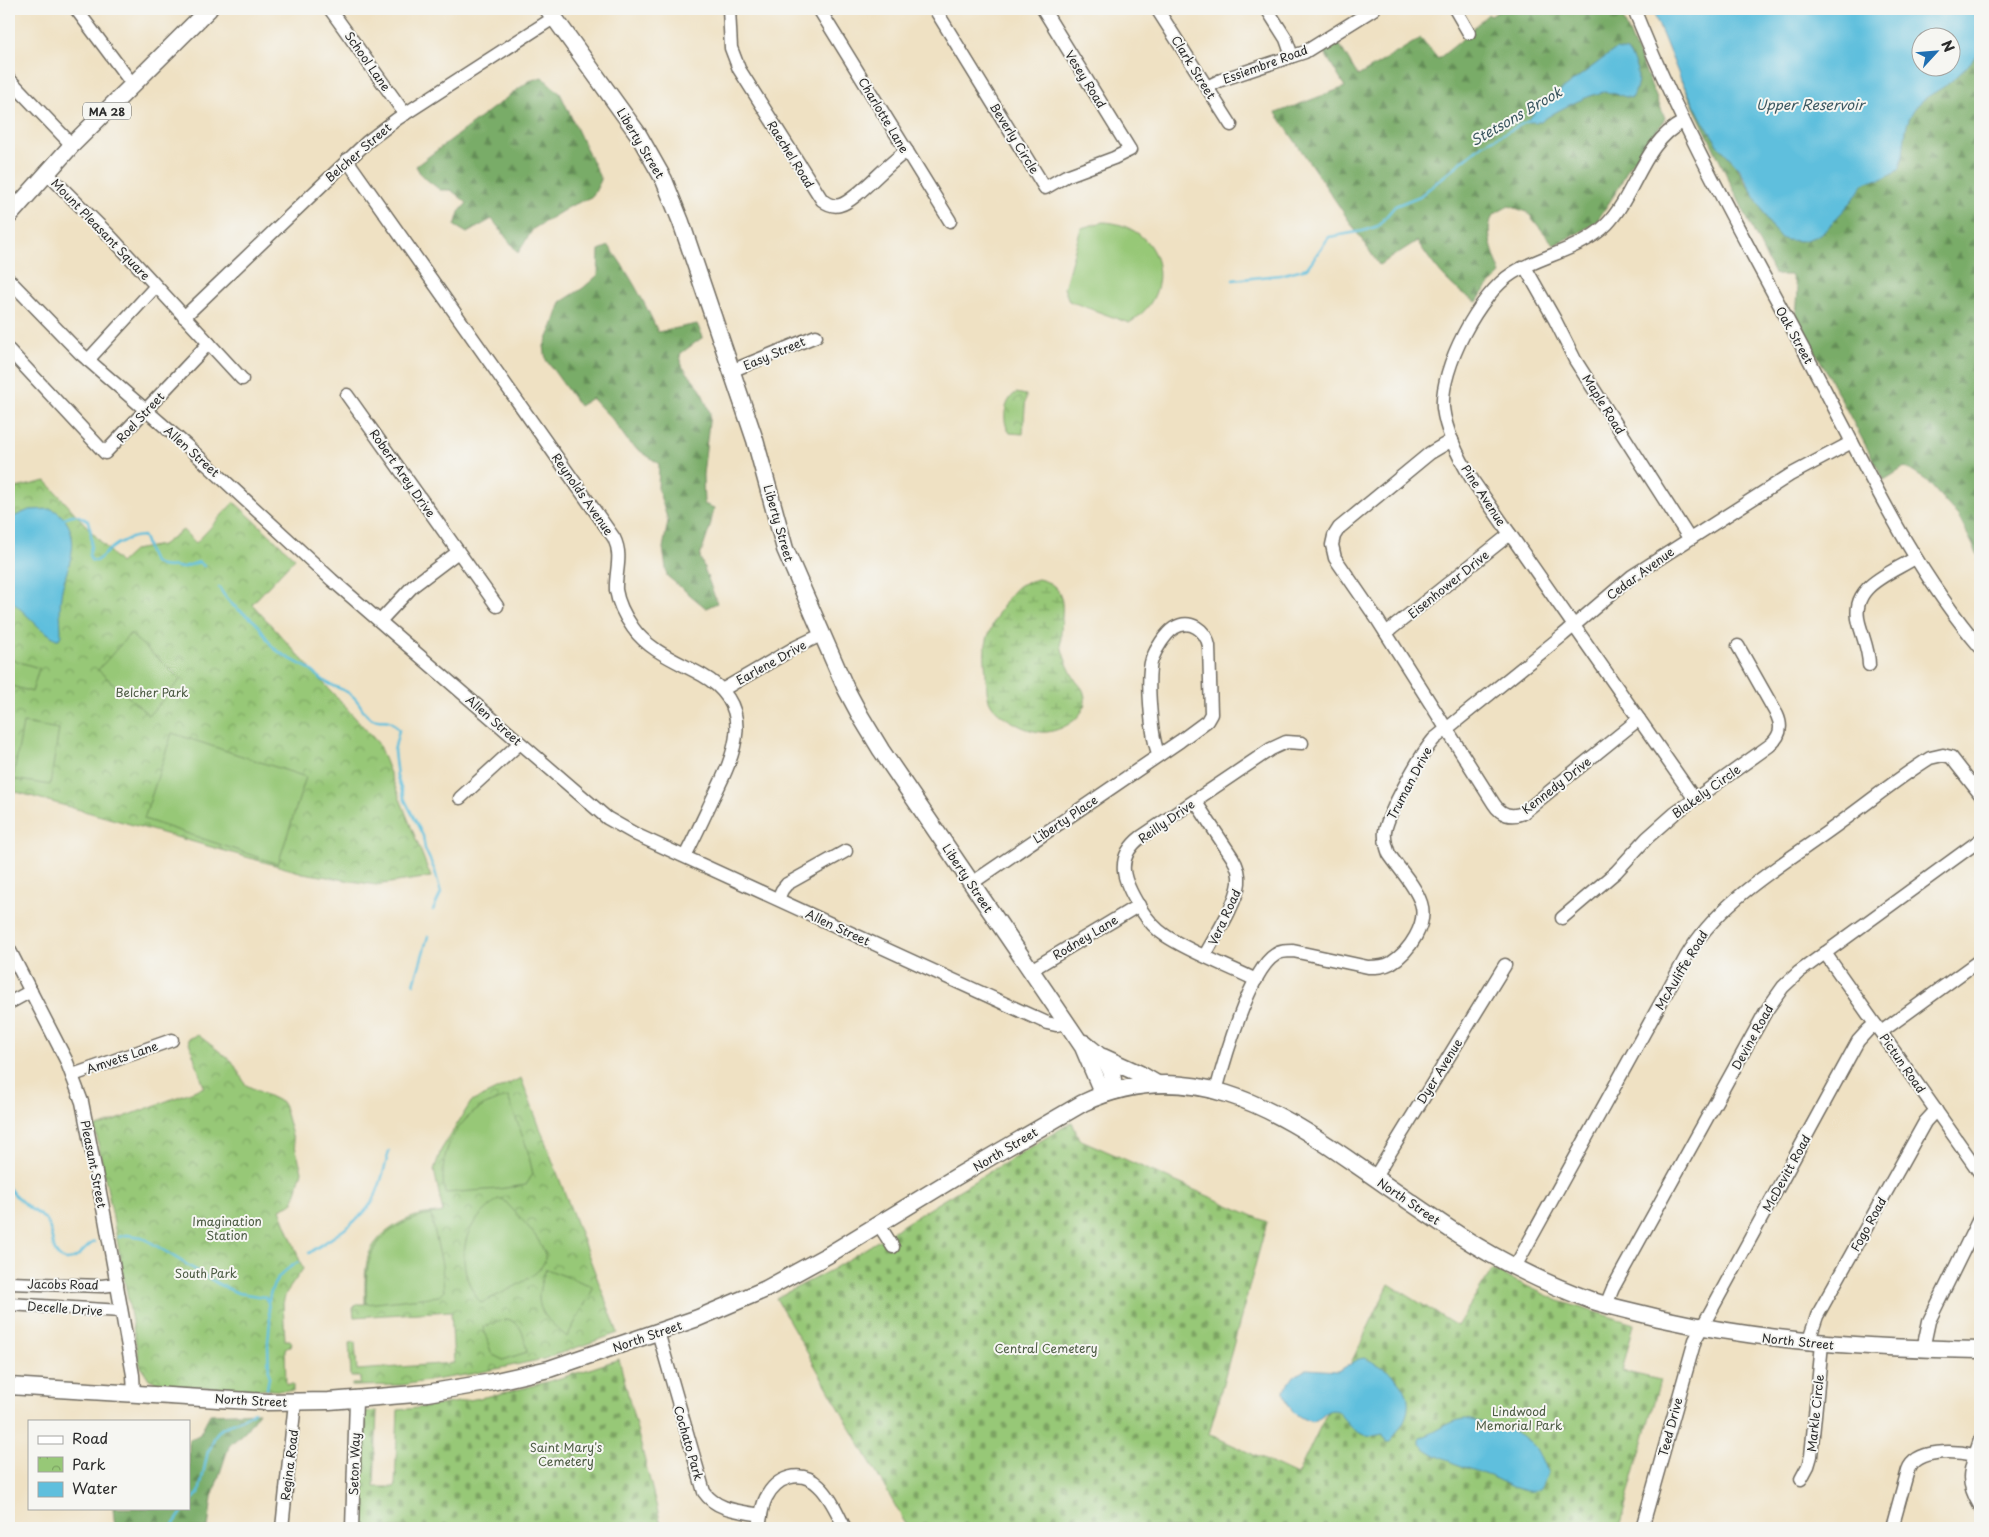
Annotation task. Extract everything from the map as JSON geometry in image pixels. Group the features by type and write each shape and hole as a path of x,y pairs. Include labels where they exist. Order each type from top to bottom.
{"main road":[{"name":"MA 28","path":"9,216 72,145 209,9"},
{"name":"Liberty Street","path":"552,13 638,134 661,174 680,222 761,458 781,539 821,635 856,709 871,735 1077,1038 1109,1092"},
{"name":"Liberty Street","path":"1077,1038 1102,1056 1112,1070 1109,1092"},
{"path":"1102,1056 1157,1084"},
{"name":"North Street","path":"9,1386 295,1402 356,1400 427,1393 505,1380 562,1365 658,1332 721,1309 760,1292 814,1264 1065,1113 1109,1092 1157,1084 1188,1086 1216,1091 1277,1114 1316,1137 1460,1235 1515,1267 1568,1291 1606,1305 1701,1327 1815,1343 1980,1350"}],"street":[{"path":"76,9 121,71 133,84"},
{"name":"Raechel Road","path":"729,9 730,42 739,68 815,193 822,200 834,206 848,201 892,161 906,151"},
{"name":"Charlotte Lane","path":"819,9 950,221"},
{"name":"Beverly Circle","path":"935,9 1045,188 1066,176 1130,150"},
{"name":"Vesey Road","path":"1042,9 1130,150"},
{"name":"Clark Street","path":"1157,9 1231,125"},
{"path":"1267,9 1286,39 1292,56"},
{"path":"1455,9 1470,32"},
{"name":"Oak Street","path":"1634,9 1683,122 1723,203 1852,442 1915,558 1949,608 1980,647"},
{"name":"Essiembre Road","path":"1207,87 1221,80 1316,46 1369,10"},
{"name":"School Lane","path":"332,12 405,114"},
{"name":"Belcher Street","path":"184,317 374,136 552,13"},
{"path":"9,79 72,145"},
{"name":"Pine Avenue","path":"1683,122 1668,130 1657,144 1616,212 1606,224 1580,243 1525,267 1505,279 1485,300 1466,331 1451,364 1444,388 1443,403 1446,422 1452,440 1469,475 1694,798"},
{"name":"Reynolds Avenue","path":"347,160 614,538 619,554 616,592 633,629 651,646 709,679 722,690 733,710 737,728 736,743 727,770 685,856"},
{"name":"Mount Pleasant Square","path":"47,173 242,379"},
{"name":"Maple Road","path":"1525,267 1575,360 1689,538"},
{"name":"Allen Street","path":"9,280 88,360 380,621 607,818 637,835 1047,1023 1056,1025 1066,1023"},
{"name":"Mount Pleasant Square","path":"88,360 156,286"},
{"name":"Easy Street","path":"731,371 792,344 816,336"},
{"name":"Roel Street","path":"9,350 105,453 209,344"},
{"name":"Robert Arey Drive","path":"347,395 497,606"},
{"path":"1446,729 1386,633 1335,558 1332,544 1334,536 1342,525 1430,453 1452,440"},
{"name":"Cedar Avenue","path":"1446,729 1574,626 1632,576 1689,538 1799,470 1852,442"},
{"name":"Eisenhower Drive","path":"1386,633 1510,534"},
{"path":"380,621 414,586 458,552"},
{"path":"1869,665 1867,647 1858,617 1859,601 1870,585 1915,558"},
{"name":"Liberty Place","path":"972,883 1159,755 1203,724 1211,714 1208,641 1202,630 1190,625 1179,626 1170,631 1156,650 1150,664 1154,740 1159,755"},
{"name":"Earlene Drive","path":"722,690 788,651 821,635"},
{"name":"Blakely Circle","path":"1562,918 1621,868 1651,833 1694,798 1769,746 1776,739 1781,730 1777,716 1738,646"},
{"name":"Kennedy Drive","path":"1446,729 1497,808 1504,814 1514,815 1527,810 1639,719"},
{"name":"Truman Drive","path":"1216,1091 1231,1038 1243,1007 1267,961 1274,955 1284,951 1293,951 1373,967 1391,963 1406,949 1420,926 1423,917 1422,908 1417,894 1387,849 1385,840 1386,830 1389,819 1424,753 1434,739 1446,729"},
{"name":"Reilly Drive","path":"1256,980 1160,932 1150,922 1127,886 1124,874 1124,861 1128,850 1141,836 1276,746 1286,742 1302,743"},
{"path":"460,798 520,743"},
{"name":"McAuliffe Road","path":"1515,1267 1686,957 1703,931 1715,918 1764,878 1935,756 1943,755 1951,758 1980,794"},
{"name":"Vera Road","path":"1194,801 1232,857 1237,866 1239,878 1234,898 1205,955"},
{"name":"Devine Road","path":"1606,1305 1613,1288 1769,1004 1794,976 1980,840"},
{"path":"778,899 787,884 846,851"},
{"name":"Rodney Lane","path":"1031,970 1139,905"},
{"name":"Pleasant Street","path":"9,950 72,1075 86,1119 133,1375 134,1394"},
{"name":"Pictun Road","path":"1825,954 1980,1173"},
{"name":"McDevitt Road","path":"1701,1327 1858,1042 1868,1030 1878,1028 1980,960"},
{"name":"Dyer Avenue","path":"1375,1177 1505,965"},
{"path":"9,1003 31,991"},
{"name":"Amvets Lane","path":"72,1075 172,1040"},
{"name":"Fogo Road","path":"1815,1343 1817,1316 1925,1122 1936,1110"},
{"path":"1923,1348 1929,1320 1980,1217"},
{"path":"879,1225 893,1247"},
{"name":"Jacobs Road","path":"9,1283 102,1286 117,1284"},
{"name":"Decelle Drive","path":"9,1304 121,1311"},
{"name":"Teed Drive","path":"1642,1528 1691,1351 1701,1327"},
{"name":"Cochato Park","path":"658,1332 704,1492 711,1501 720,1507 762,1515"},
{"name":"Markle Circle","path":"1801,1479 1811,1456 1815,1343"},
{"name":"Seton Way","path":"352,1528 356,1400"},
{"name":"Regina Road","path":"282,1528 295,1402"},
{"path":"1980,1440 1969,1480 1971,1490 1980,1506"},
{"path":"1892,1528 1912,1461 1920,1456 1931,1454 1958,1453 1976,1455"},
{"path":"759,1528 764,1502 772,1488 785,1478 799,1476 815,1482 822,1489 845,1528"}],"green space":[{"path":"1502,9 1619,9 1665,118 1629,166 1618,189 1597,221 1582,231 1554,245 1527,212 1509,206 1495,214 1489,227 1489,235 1501,274 1483,292 1477,302 1450,283 1436,268 1417,241 1379,265 1276,113 1345,87 1324,52 1339,44 1358,76 1421,38 1438,59 1488,14 1491,16"},
{"path":"1980,37 1980,559 1958,516 1926,480 1905,467 1884,480 1796,315 1798,292 1791,275 1774,274 1681,80 1718,145 1735,163 1745,182 1757,198 1909,106 1938,86 1945,78 1962,78 1962,58"},
{"path":"542,77 560,93 601,180 593,196 569,207 533,229 518,253 492,219 467,233 455,226 459,212 467,203 451,190 440,190 421,175 416,166 529,81"},
{"path":"1103,222 1123,226 1139,234 1151,247 1157,262 1159,278 1155,295 1145,310 1129,323 1069,301 1064,288 1081,228"},
{"path":"609,246 636,288 658,332 697,324 703,337 680,354 682,366 700,388 710,413 703,475 704,504 714,508 700,557 717,603 706,608 667,576 663,548 668,521 658,489 659,464 630,444 612,419 592,398 579,406 546,360 544,346 561,302 583,288 598,275 599,250"},
{"path":"1016,393 1026,395 1023,434 1010,433 1005,423 1006,406"},
{"name":"Belcher Park","path":"11,481 16,488 46,481 120,563 134,550 162,545 183,530 196,543 234,502 295,558 252,604 378,743 431,877 376,885 303,873 13,791 16,788 9,777 9,484"},
{"path":"1038,579 1050,583 1057,590 1061,598 1062,649 1072,674 1082,688 1085,701 1084,708 1080,714 1068,725 1047,732 1021,726 1003,716 993,707 987,694 985,661 985,648 988,637 1004,603 1020,585"},
{"path":"130,634 181,679 149,715 98,670"},
{"path":"9,659 39,668 32,692 9,685"},
{"path":"23,723 59,729 50,785 13,779"},
{"path":"172,733 306,777 278,864 144,819"},
{"name":"South Park","path":"198,1035 232,1061 246,1085 283,1103 302,1171 293,1203 280,1209 303,1269 286,1293 283,1303 285,1340 290,1340 292,1343 291,1347 285,1348 286,1384 293,1384 293,1391 163,1385 149,1379 140,1365 95,1128 204,1087 188,1039"},
{"path":"521,1078 618,1333 544,1359 472,1374 402,1385 352,1386 352,1384 360,1384 360,1377 351,1377 349,1343 355,1342 357,1370 454,1363 451,1311 354,1317 353,1308 357,1304 365,1304 365,1275 368,1257 376,1242 396,1225 412,1217 443,1212 434,1170 441,1150 471,1102"},
{"path":"508,1097 527,1148 533,1174 526,1185 445,1193 444,1160 456,1132 466,1119 478,1109"},
{"name":"Central Cemetery","path":"1072,1122 1079,1139 1267,1222 1209,1434 1297,1475 1389,1284 1457,1326 1492,1270 1559,1301 1634,1324 1622,1371 1660,1380 1619,1528 908,1528 776,1298 833,1269"},
{"path":"498,1199 503,1199 533,1233 543,1248 544,1262 539,1270 520,1284 481,1303 470,1286 467,1277 464,1257 465,1247 473,1224"},
{"path":"431,1215 442,1265 444,1291 439,1296 366,1304 368,1267 378,1243 402,1224"},
{"path":"546,1269 592,1286 592,1291 567,1337 550,1321 541,1308 539,1291"},
{"path":"507,1319 520,1327 527,1352 503,1360 491,1352 483,1327"},
{"name":"Saint Mary's Cemetery","path":"619,1359 662,1528 359,1528 363,1412 377,1411 374,1487 395,1487 398,1410 455,1403 510,1391 565,1377"},
{"path":"259,1412 246,1430 229,1446 212,1497 208,1528 115,1528 113,1510 190,1510 190,1440 199,1435 210,1414"}],"water":[{"name":"Upper Reservoir","path":"1652,9 1980,9 1980,46 1972,61 1962,71 1962,28 1912,28 1912,78 1956,78 1928,96 1913,111 1905,133 1903,156 1899,170 1881,179 1863,184 1853,200 1821,235 1802,241 1781,238 1772,228 1739,168 1718,145 1681,80"},
{"path":"1616,49 1627,51 1638,73 1633,97 1630,98 1606,92 1600,93 1572,104 1541,122 1526,122 1545,102"},
{"path":"51,509 58,512 66,521 71,530 72,540 71,559 61,596 61,635 59,639 56,639 40,628 9,598 9,519 29,510"},
{"path":"1364,1358 1386,1369 1402,1385 1407,1395 1406,1417 1390,1442 1386,1442 1383,1434 1361,1434 1351,1427 1337,1411 1326,1412 1312,1422 1301,1418 1289,1407 1284,1391 1294,1376 1307,1369 1338,1371"},
{"path":"1466,1419 1508,1429 1530,1442 1538,1452 1548,1473 1541,1488 1532,1491 1518,1489 1433,1454 1420,1444 1420,1437 1426,1436 1453,1422"}],"waterway":[{"name":"Stetsons Brook","path":"1233,280 1280,275 1307,268 1329,237 1363,231 1378,226 1395,206 1420,196 1482,145 1528,121"},
{"path":"64,519 76,515 88,521 92,538 89,555 91,560 96,561 125,540 143,536 151,557 156,564 164,567 181,568 199,562 204,566"},
{"path":"219,587 231,603 257,624 275,649 308,668 321,679 350,694 369,717 377,720 387,720 399,730 394,751 397,777 405,800 423,836 425,849 435,871 441,893 433,910"},
{"path":"414,984 428,936"},
{"path":"309,1253 343,1230 367,1209 377,1192 389,1151"},
{"path":"9,1188 23,1203 46,1221 50,1228 57,1255 61,1258 71,1260 94,1242"},
{"path":"119,1237 127,1235 142,1237 220,1285 238,1293 265,1297 268,1302 270,1321 267,1389"},
{"path":"269,1300 275,1282 287,1269 298,1262"},
{"path":"190,1502 199,1493 208,1451 217,1433 227,1425 246,1417 254,1411"},
{"path":"171,1528 184,1510"}],"park label":[{"name":"Imagination Station","path":"227,1228"},
{"name":"Lindwood Memorial Park","path":"1519,1418"}]}
